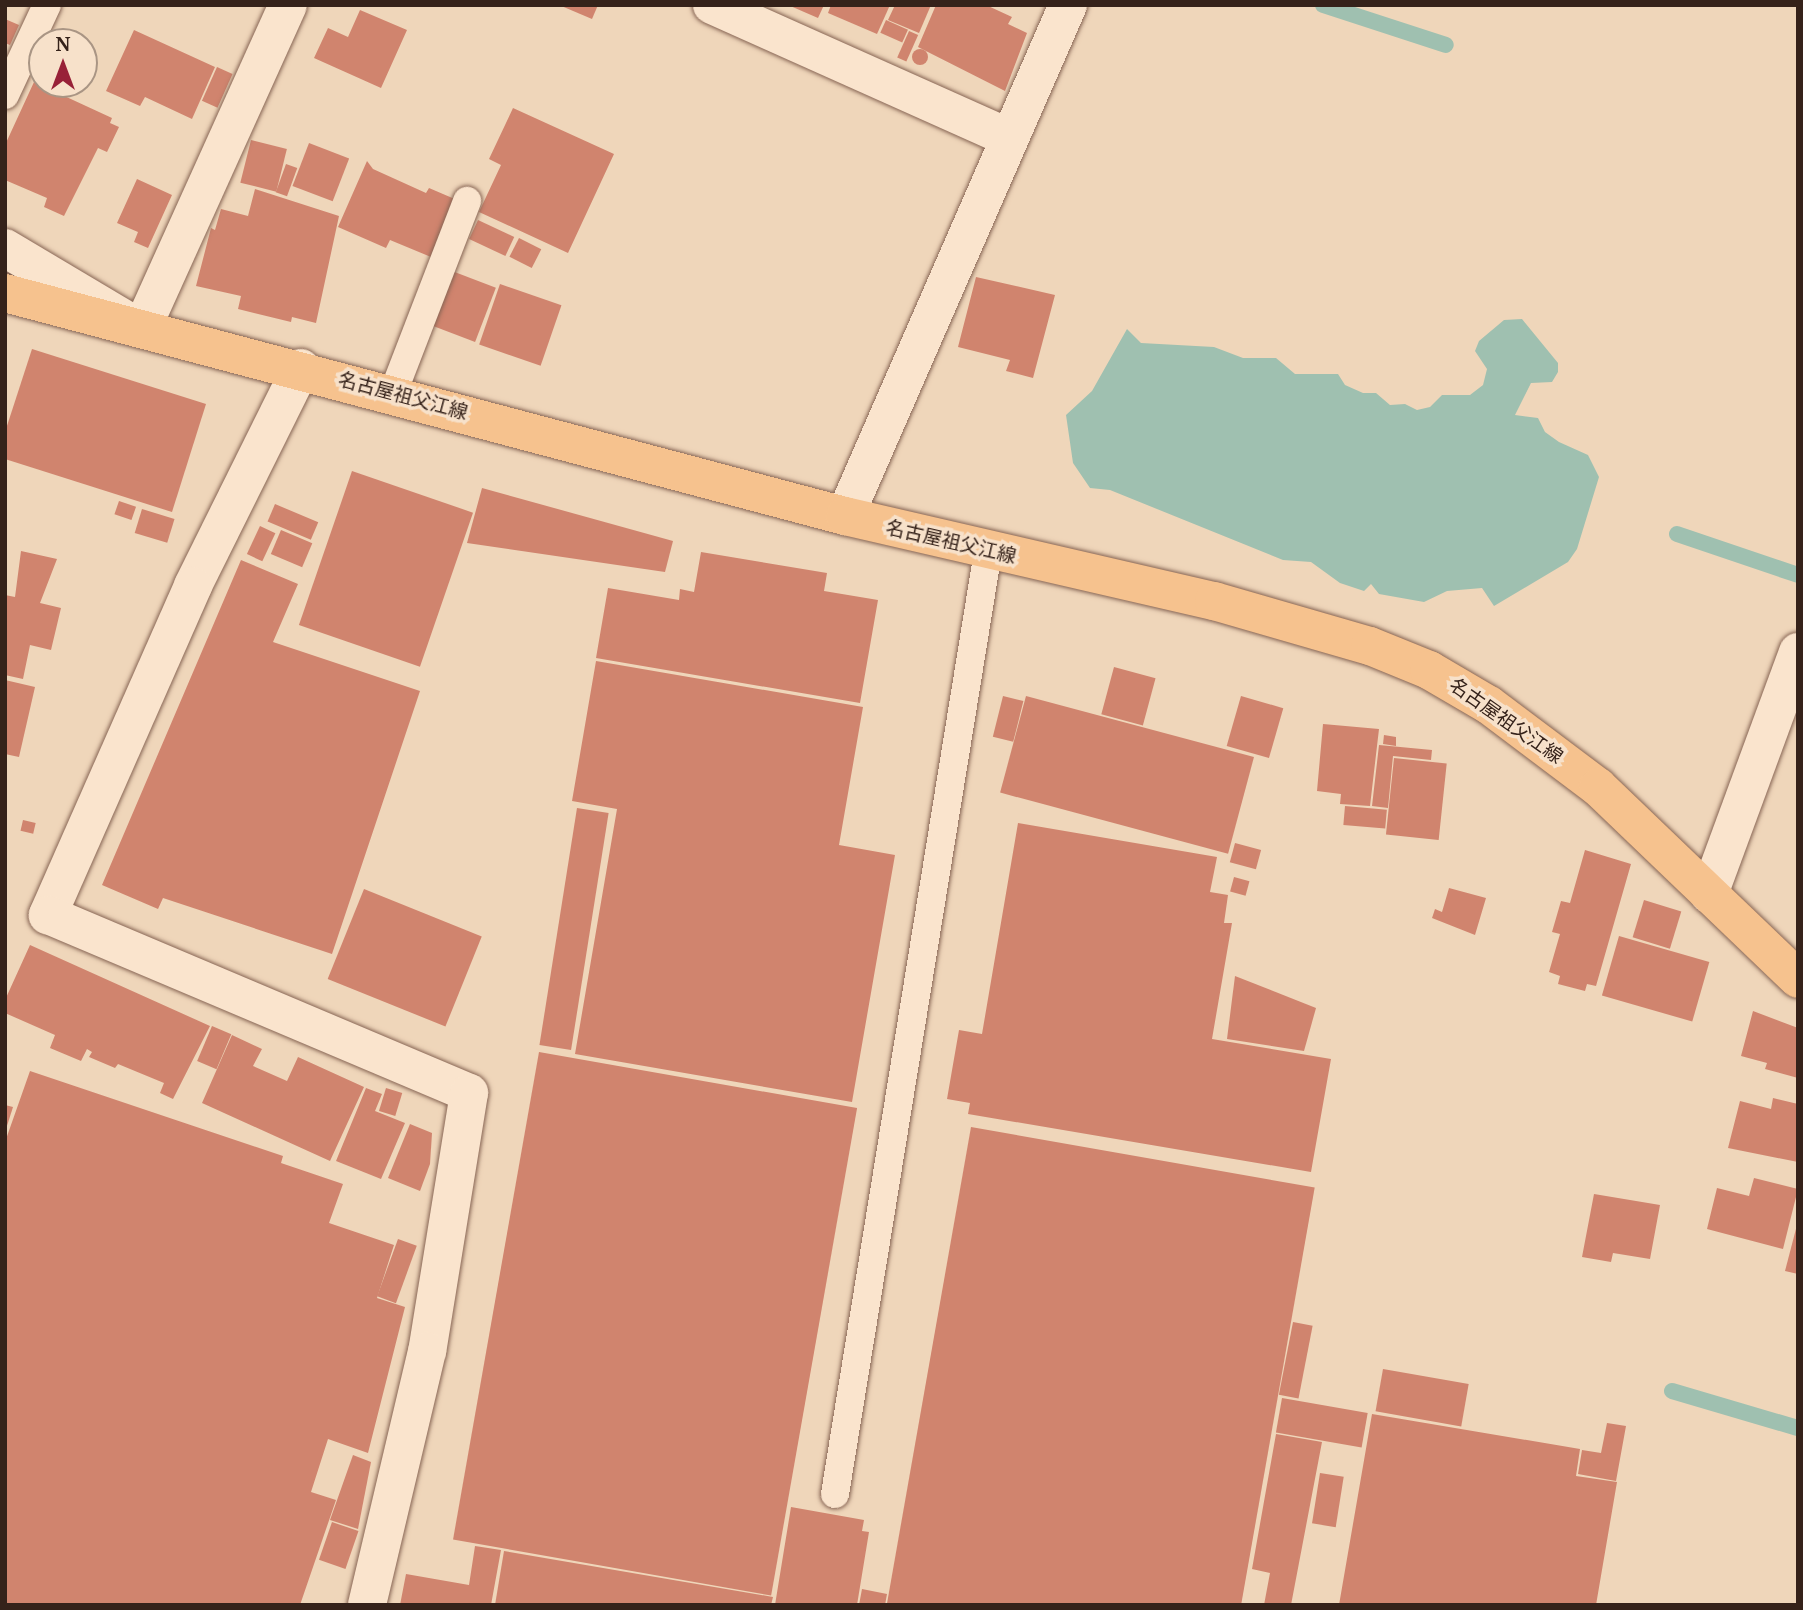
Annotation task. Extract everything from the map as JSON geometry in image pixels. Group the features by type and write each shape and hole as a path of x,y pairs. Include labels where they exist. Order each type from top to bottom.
{"main road":[{"name":"名古屋祖父江線","path":"5,293 301,368 845,516 1214,601 1370,646 1429,670 1489,705 1598,787 1798,979"}],"street":[{"path":"5,247 137,325 288,5"},
{"path":"712,5 1009,138"},
{"path":"845,516 1068,5"},
{"path":"301,368 193,586 48,915 469,1093 427,1351 367,1605"},
{"path":"1709,894 1798,652"}],"lane":[{"path":"5,95 47,5"},
{"path":"393,393 467,201"},
{"path":"835,1494 988,551"}],"shaded area":[{"path":"1522,319 1558,363 1558,372 1552,382 1531,383 1515,415 1538,418 1545,432 1559,442 1588,455 1599,477 1577,549 1568,562 1494,606 1482,588 1447,591 1424,602 1379,594 1371,584 1364,591 1340,583 1311,562 1283,560 1110,490 1090,488 1073,463 1066,415 1092,391 1127,329 1141,343 1214,347 1243,358 1276,358 1295,374 1338,374 1345,385 1363,393 1376,393 1390,405 1405,404 1417,410 1430,407 1442,395 1470,395 1483,385 1487,369 1475,351 1479,341 1504,320"}],"building":[{"path":"559,5 598,5 592,19"},
{"path":"788,5 824,5 818,18"},
{"path":"831,5 890,5 877,34 828,13"},
{"path":"895,5 931,5 919,33 888,20"},
{"path":"936,5 986,5 1012,17 1008,24 1027,33 1005,91 918,47"},
{"path":"360,10 407,30 381,88 314,58 328,28 348,37"},
{"path":"5,19 19,25 10,45 5,43"},
{"path":"886,20 908,30 902,43 880,33"},
{"path":"134,30 215,67 192,119 145,97 140,106 106,91"},
{"path":"909,31 918,35 906,62 897,57"},
{"path":"917,49 923,49 928,57 926,63 917,65 912,60 912,54"},
{"path":"217,67 233,74 217,108 202,101"},
{"path":"28,95 28,98 69,98 112,118 110,123 119,127 107,152 98,148 64,216 44,207 47,198 5,180 5,145"},
{"path":"513,108 614,154 568,253 479,212 501,165 489,159"},
{"path":"251,140 287,149 276,192 240,183"},
{"path":"309,143 349,158 333,201 293,186"},
{"path":"367,161 373,169 426,193 429,188 457,200 431,257 390,240 386,248 338,227"},
{"path":"286,164 297,168 287,196 276,192"},
{"path":"137,179 172,195 148,248 134,242 138,232 117,223"},
{"path":"255,189 339,216 316,323 292,317 291,322 238,309 241,296 196,286 211,228 215,230 221,209 248,216"},
{"path":"478,220 514,237 505,256 469,239"},
{"path":"519,238 541,249 532,268 509,257"},
{"path":"452,271 496,288 475,342 431,325"},
{"path":"976,277 1055,295 1033,378 1006,371 1010,360 958,347"},
{"path":"500,284 561,305 541,366 479,345"},
{"path":"32,349 206,404 172,512 5,459 5,432"},
{"path":"352,471 473,513 420,667 299,625"},
{"path":"482,488 673,541 665,572 467,543"},
{"path":"119,501 136,507 131,520 114,514"},
{"path":"275,504 318,522 311,540 268,521"},
{"path":"142,509 175,519 167,543 135,533"},
{"path":"260,526 275,533 262,561 247,554"},
{"path":"281,530 312,543 302,567 271,554"},
{"path":"21,551 57,559 40,603 61,608 51,650 30,645 23,679 5,675 5,595 15,597"},
{"path":"701,552 827,573 824,591 878,600 860,703 596,658 608,588 679,600 680,589 694,592"},
{"path":"241,560 298,584 273,642 420,691 332,954 163,898 158,909 102,885"},
{"path":"596,661 863,707 839,845 895,855 852,1102 575,1054 617,809 572,801"},
{"path":"1114,667 1156,678 1143,725 1101,714"},
{"path":"5,680 35,687 19,757 5,754"},
{"path":"1003,696 1023,701 1013,742 993,737"},
{"path":"1026,696 1254,757 1228,854 1000,793"},
{"path":"1241,696 1283,708 1269,758 1227,746"},
{"path":"1323,724 1379,729 1370,806 1340,804 1341,794 1317,791"},
{"path":"1384,735 1396,737 1396,746 1383,744"},
{"path":"1379,745 1432,750 1431,760 1393,756 1388,808 1372,806"},
{"path":"1394,758 1447,764 1439,840 1386,835"},
{"path":"1345,806 1387,810 1385,829 1343,825"},
{"path":"577,808 609,813 571,1050 539,1045"},
{"path":"23,820 36,823 33,834 21,831"},
{"path":"1018,823 1217,857 1210,892 1228,895 1224,923 1232,923 1212,1039 1331,1059 1311,1172 968,1114 970,1103 947,1099 959,1030 982,1034"},
{"path":"1235,843 1261,850 1256,869 1230,862"},
{"path":"1585,850 1631,864 1596,986 1587,984 1585,991 1558,984 1560,976 1549,972 1560,934 1552,932 1561,901 1570,903"},
{"path":"1234,877 1249,881 1246,896 1230,891"},
{"path":"1449,888 1486,898 1475,935 1432,918 1435,909 1442,912"},
{"path":"364,889 482,937 445,1027 328,979"},
{"path":"1644,900 1681,911 1670,949 1633,937"},
{"path":"1619,936 1709,962 1692,1022 1602,996"},
{"path":"30,945 210,1026 173,1099 160,1093 164,1083 118,1064 115,1068 89,1057 92,1052 87,1049 81,1061 50,1048 55,1035 5,1013 5,1000"},
{"path":"1235,976 1316,1008 1304,1051 1227,1039"},
{"path":"1753,1011 1798,1028 1798,1078 1765,1069 1767,1063 1741,1056"},
{"path":"212,1026 231,1034 216,1069 197,1061"},
{"path":"232,1035 262,1049 253,1066 287,1081 298,1057 364,1087 330,1161 202,1103"},
{"path":"539,1052 857,1108 771,1596 453,1539"},
{"path":"30,1071 283,1156 281,1163 343,1184 329,1223 394,1245 377,1298 405,1307 368,1453 328,1439 311,1492 336,1500 300,1605 5,1605 5,1142"},
{"path":"366,1088 382,1094 375,1111 405,1123 381,1179 336,1161"},
{"path":"386,1088 402,1093 395,1116 379,1111"},
{"path":"1773,1098 1798,1104 1798,1162 1728,1148 1740,1101 1771,1109"},
{"path":"5,1105 13,1107 6,1129 5,1129"},
{"path":"410,1124 432,1133 430,1164 420,1191 388,1178"},
{"path":"971,1127 1315,1188 1241,1605 887,1605"},
{"path":"1754,1178 1798,1189 1783,1249 1707,1229 1717,1188 1749,1196"},
{"path":"1594,1194 1660,1205 1650,1259 1613,1253 1611,1262 1582,1257"},
{"path":"1798,1225 1798,1274 1785,1271"},
{"path":"398,1239 417,1246 396,1303 377,1296"},
{"path":"1293,1322 1313,1326 1299,1398 1279,1395"},
{"path":"1383,1369 1469,1384 1461,1426 1376,1411"},
{"path":"1282,1398 1368,1413 1362,1448 1276,1432"},
{"path":"1372,1414 1580,1449 1576,1476 1617,1482 1596,1605 1339,1605"},
{"path":"1607,1423 1626,1426 1616,1481 1578,1474 1582,1450 1601,1453"},
{"path":"1276,1434 1322,1442 1291,1605 1264,1605 1270,1573 1252,1569"},
{"path":"353,1455 371,1462 358,1529 330,1520"},
{"path":"1320,1473 1344,1477 1336,1527 1312,1523"},
{"path":"791,1507 864,1520 862,1531 869,1532 857,1605 775,1605"},
{"path":"332,1522 358,1531 345,1569 319,1560"},
{"path":"475,1546 501,1550 491,1605 400,1605 406,1574 469,1585"},
{"path":"504,1551 773,1597 771,1605 495,1605"},
{"path":"862,1589 887,1594 885,1605 859,1605"}],"waterway":[{"path":"1323,5 1446,45"},
{"path":"1677,534 1798,575"},
{"path":"1672,1391 1798,1428"}]}
